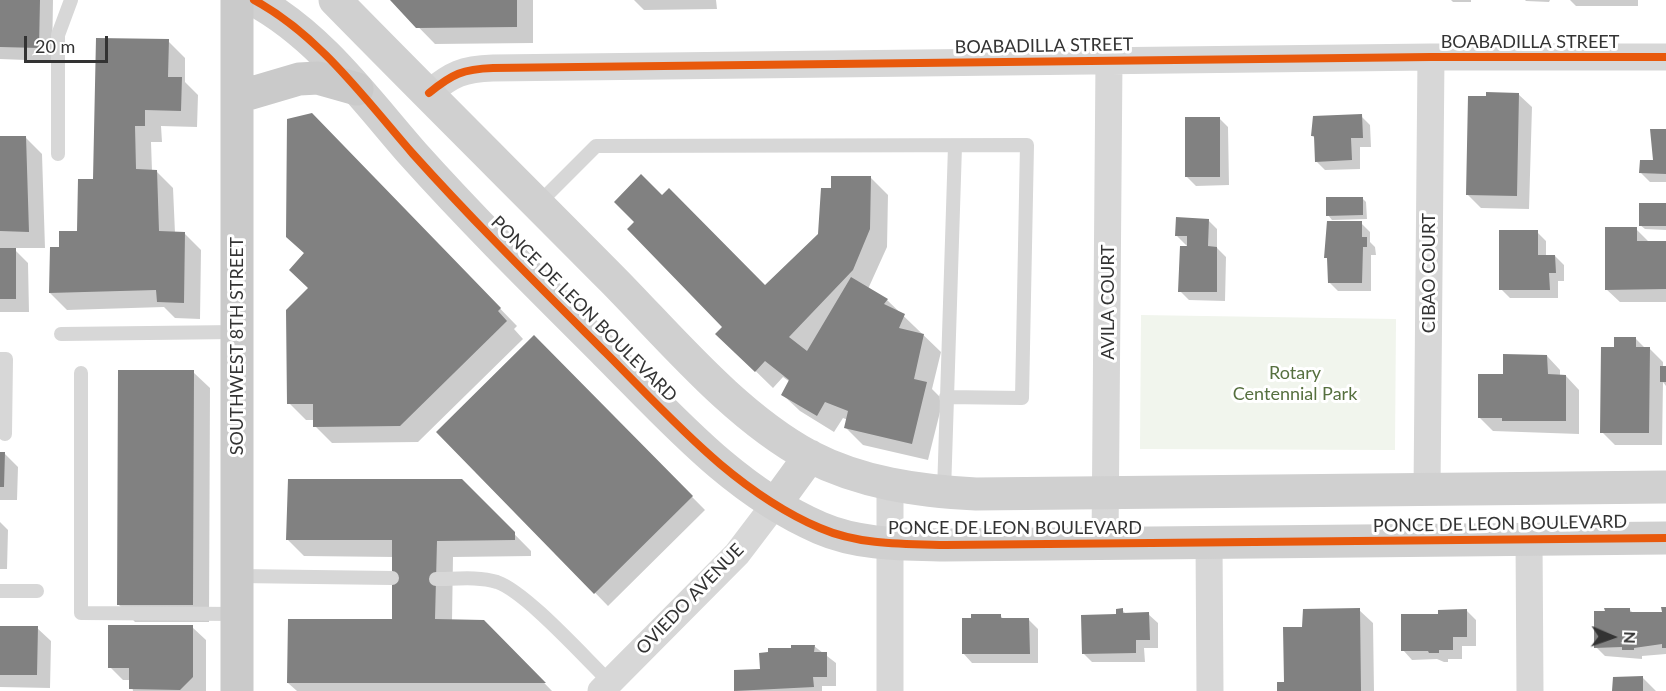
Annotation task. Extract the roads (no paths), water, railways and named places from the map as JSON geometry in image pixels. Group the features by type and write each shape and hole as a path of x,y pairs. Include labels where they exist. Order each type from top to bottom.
{"main road":[{"name":"SOUTHWEST 8TH STREET","path":"237,0 237,691"},
{"path":"238,98 318,78 357,89"}],"street":[{"name":"PONCE DE LEON BOULEVARD","path":"254,0 283,16 357,89 443,187 714,459 775,504 820,529 846,537 890,544 1666,537"},
{"name":"PONCE DE LEON BOULEVARD","path":"335,0 751,416 810,456 856,475 890,484 944,492 1666,487"},
{"name":"CIBAO COURT","path":"1427,489 1431,57"},
{"name":"BOABADILLA STREET","path":"429,93 449,76 472,69 1109,60 1666,57"},
{"name":"AVILA COURT","path":"1105,543 1109,60"},
{"path":"775,504 810,456"},
{"path":"890,484 890,691"},
{"path":"1529,487 1530,691"},
{"path":"1425,540 1427,489"},
{"path":"1209,490 1210,691"},
{"name":"OVIEDO AVENUE","path":"605,686 737,554 775,504"}],"lane":[{"path":"57,154 58,35 71,0"},
{"path":"538,204 596,146 1027,145 1022,398 946,397"},
{"path":"944,492 955,146"},
{"path":"61,334 236,332"},
{"path":"0,359 6,359 5,434"},
{"path":"81,373 81,613 238,614"},
{"path":"238,576 392,578"},
{"path":"436,579 481,579 497,582 517,593 605,686"},
{"path":"0,591 37,591"}],"park label":[{"name":"Rotary Centennial Park","path":"1295,383"}]}
